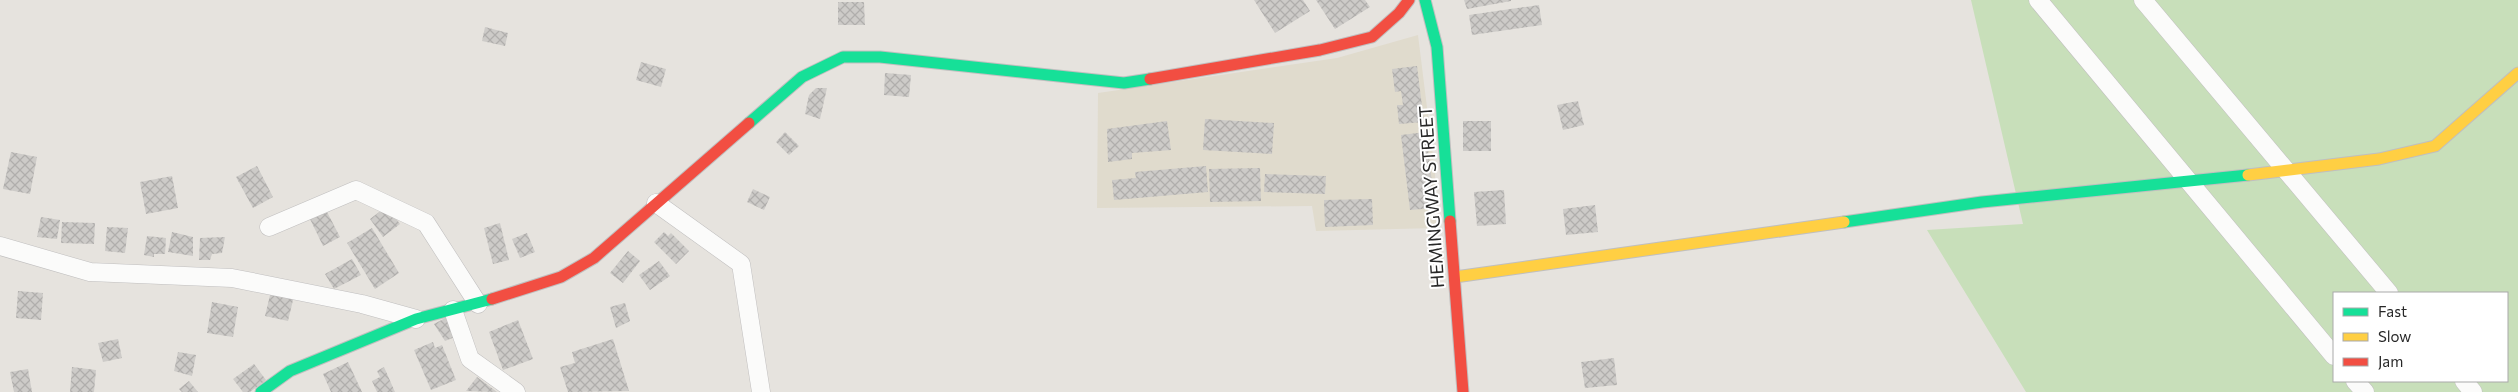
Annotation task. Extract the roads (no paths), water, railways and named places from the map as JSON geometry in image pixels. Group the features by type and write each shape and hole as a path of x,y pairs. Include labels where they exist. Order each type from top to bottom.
{"main road":[{"path":"261,392 290,371 416,319 478,304 569,272 594,258 802,77 842,57 880,57 1124,83 1320,50 1372,37 1399,14 1409,0"},
{"name":"HEMINGWAY STREET","path":"1424,0 1436,47 1463,392"},
{"path":"1455,278 1982,202 2187,182 2379,159 2435,146 2518,73"}],"street":[{"path":"2038,0 2187,182 2333,355"},
{"path":"2143,0 2388,292"},
{"path":"269,227 356,190 426,223 478,304"},
{"path":"656,203 742,264 761,392"},
{"path":"0,246 90,272 232,278 362,304 416,319"},
{"path":"453,310 470,358 516,392"},
{"path":"2356,382 2365,392"},
{"path":"2465,382 2473,392"}]}
